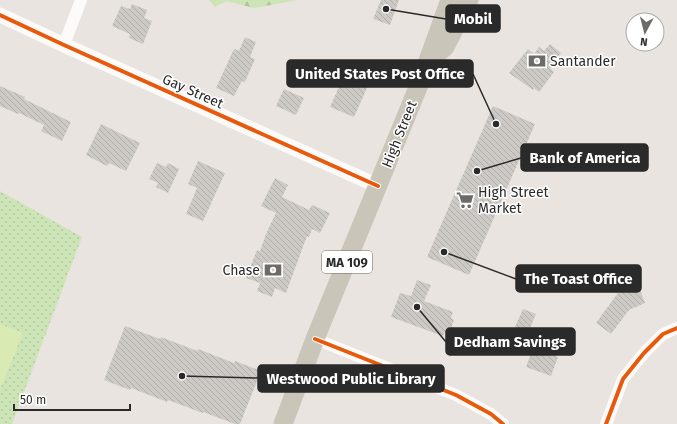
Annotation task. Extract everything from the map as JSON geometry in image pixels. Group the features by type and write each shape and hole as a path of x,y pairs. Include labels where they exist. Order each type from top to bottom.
{"main road":[{"name":"High Street","path":"283,424 429,60 450,0"},
{"path":"429,60 445,47 469,0"}],"street":[{"path":"64,45 81,0"},
{"name":"Gay Street","path":"0,15 378,186"},
{"path":"606,424 623,379 644,352 664,334 677,328"},
{"path":"316,339 456,395 491,414 503,424"}],"green space":[{"path":"209,0 298,0 254,8 226,1 215,7"},
{"path":"0,191 82,237 12,424 0,424"},
{"path":"0,324 23,333 0,390"}],"building":[{"path":"381,0 399,0 390,25 373,19"},
{"path":"132,4 147,10 144,18 152,21 143,44 129,38 130,34 112,26 121,6 130,9"},
{"path":"245,37 256,42 250,57 255,59 245,82 242,81 234,96 216,88 234,49 239,51"},
{"name":"Santander","path":"550,44 561,53 550,68 554,72 539,92 534,88 533,90 509,73 528,49 534,54 539,47 544,51"},
{"path":"348,67 372,77 354,117 330,107"},
{"path":"0,86 25,97 24,99 71,122 62,141 41,131 44,125 0,106"},
{"path":"284,89 304,98 296,115 276,106"},
{"path":"493,106 535,124 469,275 427,257"},
{"path":"101,124 140,143 126,171 109,163 107,166 86,155"},
{"path":"198,161 225,173 203,221 186,214 197,188 188,184"},
{"path":"157,163 166,167 168,163 179,169 168,193 156,187 158,183 149,179"},
{"path":"275,178 288,185 282,197 309,210 312,205 330,213 320,233 312,229 309,237 307,236 286,293 275,288 272,297 257,291 260,283 246,278 257,250 260,251 276,213 261,206"},
{"path":"417,280 431,285 424,301 453,312 451,318 454,320 449,334 445,332 443,336 391,317 400,293 411,296"},
{"path":"638,285 645,303 629,310 611,334 596,323 618,293"},
{"path":"523,309 536,314 528,333 515,327"},
{"path":"125,326 160,339 161,337 197,351 198,349 234,363 235,361 261,371 240,424 235,424 168,400 167,402 131,388 130,390 104,380"},
{"path":"533,348 558,357 551,376 526,367"}],"cycle path":[{"path":"0,15 378,186"},
{"path":"606,424 623,379 644,353 663,334 677,328"},
{"path":"315,339 456,395 491,414 503,424"}],"place":[{"name":"Mobil","path":"386,9"},
{"name":"Santander","path":"537,61"},
{"name":"United States Post Office","path":"496,124"},
{"name":"Bank of America","path":"477,171"},
{"name":"High Street Market","path":"465,200"},
{"name":"The Toast Office","path":"444,252"},
{"name":"Chase","path":"273,270"},
{"name":"Dedham Savings","path":"417,307"},
{"name":"Westwood Public Library","path":"182,376"}]}
